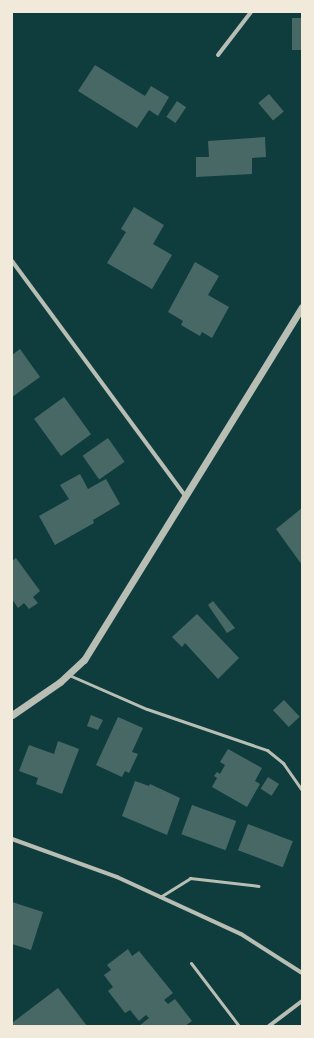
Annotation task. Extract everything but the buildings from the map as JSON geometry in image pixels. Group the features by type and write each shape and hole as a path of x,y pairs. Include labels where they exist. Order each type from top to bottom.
{"street":[{"path":"218,55 251,12"},
{"path":"12,261 185,496"},
{"path":"12,715 68,675 84,660 302,307"},
{"path":"12,839 117,877 160,896 241,934 302,973"},
{"path":"269,1026 302,1001"}],"lane":[{"path":"68,675 147,709 267,750 283,763 302,790"},
{"path":"160,896 190,878 259,886"},
{"path":"191,963 239,1026"}]}
